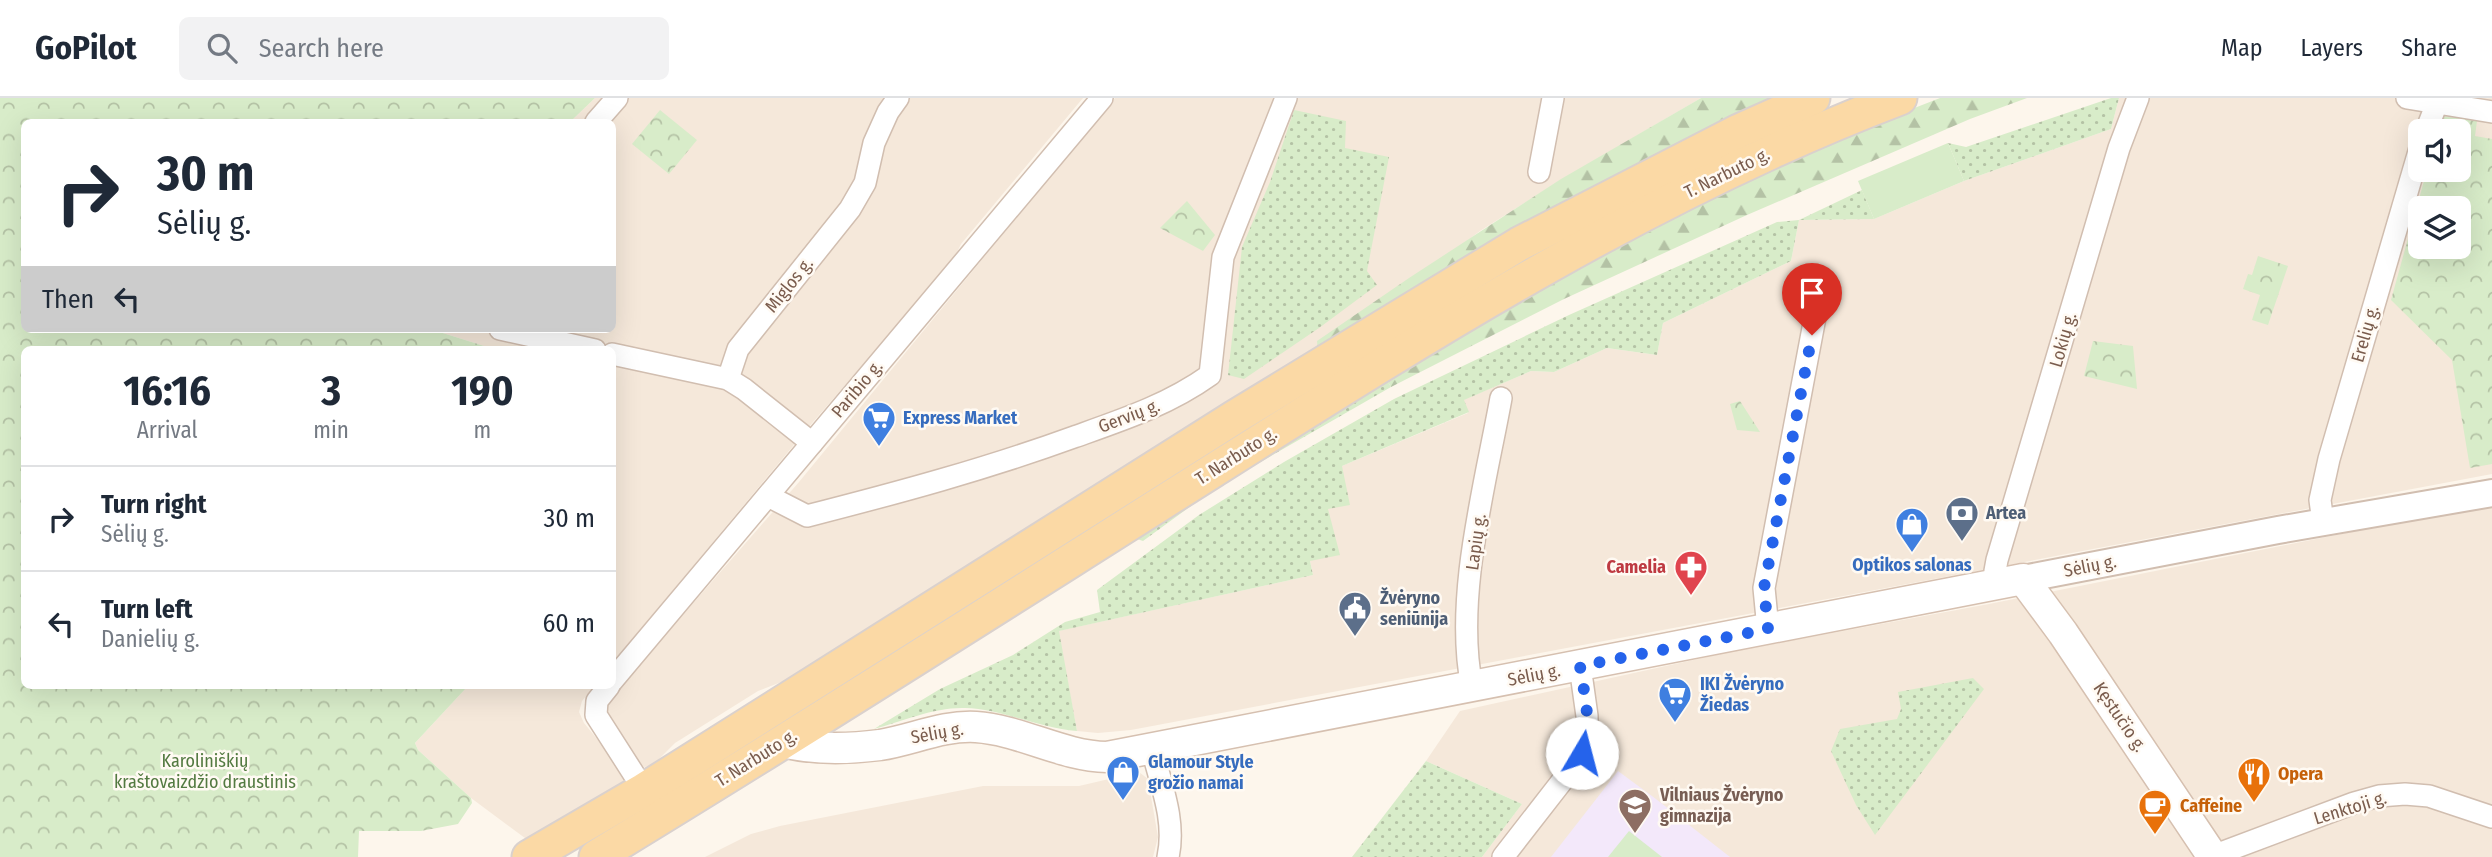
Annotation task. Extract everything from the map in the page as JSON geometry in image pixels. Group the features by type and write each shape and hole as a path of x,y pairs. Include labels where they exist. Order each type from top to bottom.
{"main road":[{"name":"T. Narbuto g.","path":"529,857 644,790 1268,397 1519,244 1739,131 1813,98"},
{"name":"T. Narbuto g.","path":"596,857 1401,352 1534,272 1752,160 1900,98"},
{"name":"Sėlių g.","path":"783,742 816,749 879,745 946,729 975,727 1004,732 1083,756 1107,757 2010,582"},
{"name":"Kęstučio g.","path":"2010,582 2063,633 2212,857"},
{"path":"738,730 768,734 783,742"}],"street":[{"path":"599,119 617,98"},
{"name":"Miglos g.","path":"727,379 738,349 850,209 865,183 874,142 888,111 898,98"},
{"name":"Paribio g.","path":"616,676 1102,98"},
{"name":"Gervių g.","path":"768,496 807,516 929,485 1153,409 1210,375 1223,257 1286,98"},
{"path":"1539,172 1553,98"},
{"name":"Lokių g.","path":"2010,582 1995,571 1997,560 2119,148 2138,98"},
{"path":"2407,98 2492,112"},
{"path":"2431,119 2438,101"},
{"name":"Erelių g.","path":"2323,522 2320,500 2329,459 2409,182"},
{"path":"1768,629 1764,588 1820,290"},
{"path":"518,333 577,346"},
{"path":"616,355 727,379 812,443"},
{"name":"Lapių g.","path":"1472,687 1468,665 1469,591 1477,527 1500,398"},
{"name":"Sėlių g.","path":"2010,582 2323,522 2492,493"},
{"path":"1503,857 1582,753 1587,740 1587,716 1580,666"},
{"path":"607,689 597,701 596,715 644,790"},
{"path":"1152,750 1170,818 1171,844 1168,857"},
{"name":"Lenktoji g.","path":"2212,857 2379,796 2429,796 2492,817"}],"shaded area":[{"path":"595,98 1083,98 961,244 952,262 813,422 616,658 616,346 484,346 443,333 616,333 616,119 573,119"},
{"path":"1115,98 1701,98 1480,231 1318,353 799,675 758,691 675,743 653,765 644,767 635,761 610,725 606,708 613,695 799,482"},
{"path":"2119,98 2492,98 2492,474 1131,730 1098,733 1077,731 1058,631 1313,575 1310,561 1342,466 1468,413 1463,400 1531,371 1554,372 1607,348 1657,355 1663,323 1791,261 1799,220 1874,219 1964,181 2111,129"},
{"path":"2492,504 2492,857 1482,857 1522,804 1426,761 1460,711 1730,652 1989,604"},
{"path":"465,689 592,689 582,701 579,712 584,723 624,772 625,781 618,790 529,841 471,798 418,750 415,743"},
{"name":"Vilniaus Žvėryno gimnazija","path":"1618,771 1656,799 1730,857 1551,857"},
{"path":"1139,772 1148,779 1158,837 1153,857 705,857 751,834 780,826 983,786 1079,786"}],"green space":[{"name":"Karoliniškių kraštovaizdžio draustinis","path":"0,98 595,98 573,119 21,119 21,333 443,333 484,346 21,346 21,689 465,689 415,743 418,750 471,798 472,803 458,824 421,831 359,831 358,857 0,857"},
{"path":"1701,98 1787,98 1318,353 1317,341 1409,278 1561,179"},
{"path":"1940,98 2027,98 1970,119 1747,215 1564,299 1391,387 1385,377 1656,224 1786,162"},
{"path":"2111,98 2119,98 2111,129 1964,181 1948,143 1966,147"},
{"path":"660,110 697,140 669,174 632,144"},
{"path":"1294,110 1346,121 1345,148 1389,157 1367,271 1377,285 1244,379 1228,375 1242,247 1270,182"},
{"path":"2442,116 2463,119 2441,119"},
{"path":"2471,120 2477,121 2475,136 2492,139 2492,464 2470,468 2452,360 2391,300 2408,239 2408,259 2471,259 2471,196 2420,196 2424,182 2471,182"},
{"path":"1948,143 1964,181 1874,219 1858,181"},
{"path":"1862,190 1874,219 1799,220"},
{"path":"1187,201 1215,235 1203,251 1160,228"},
{"path":"1799,220 1791,261 1663,323 1657,355 1607,348 1554,372 1531,371 1464,400 1469,412 1342,466 1350,505 1328,509 1340,555 1310,561 1313,575 1059,631 1077,731 965,708 931,712 874,729 940,689 1013,655 1065,622 1100,612 1097,590 1199,515 1394,399 1569,315 1777,222"},
{"path":"2258,256 2288,266 2268,325 2252,320 2260,295 2243,289 2248,274 2252,275"},
{"path":"2093,341 2133,346 2137,389 2084,376"},
{"path":"1385,377 1391,387 1217,487 1143,541 1134,538"},
{"path":"1740,401 1760,432 1737,430 1730,404"},
{"path":"1973,678 1984,689 1875,835 1856,805 1831,751 1840,729 1897,719 1901,709 1898,692"},
{"path":"1426,761 1522,804 1482,857 1352,857"},
{"path":"1629,831 1662,857 1608,857"}],"place":[{"name":"Express Market","path":"879,448"},
{"name":"Artea","path":"1962,543"},
{"name":"Optikos salonas","path":"1912,554"},
{"name":"Camelia","path":"1691,597"},
{"name":"Žvėryno seniūnija","path":"1355,638"},
{"name":"IKI Žvėryno Žiedas","path":"1675,724"},
{"name":"Glamour Style grožio namai","path":"1123,802"},
{"name":"Opera","path":"2254,804"},
{"name":"Vilniaus Žvėryno gimnazija","path":"1635,835"},
{"name":"Caffeine","path":"2155,836"}],"route":[{"path":"1582,753 1587,740 1587,716 1580,666 1768,629 1764,588 1812,335"}]}
